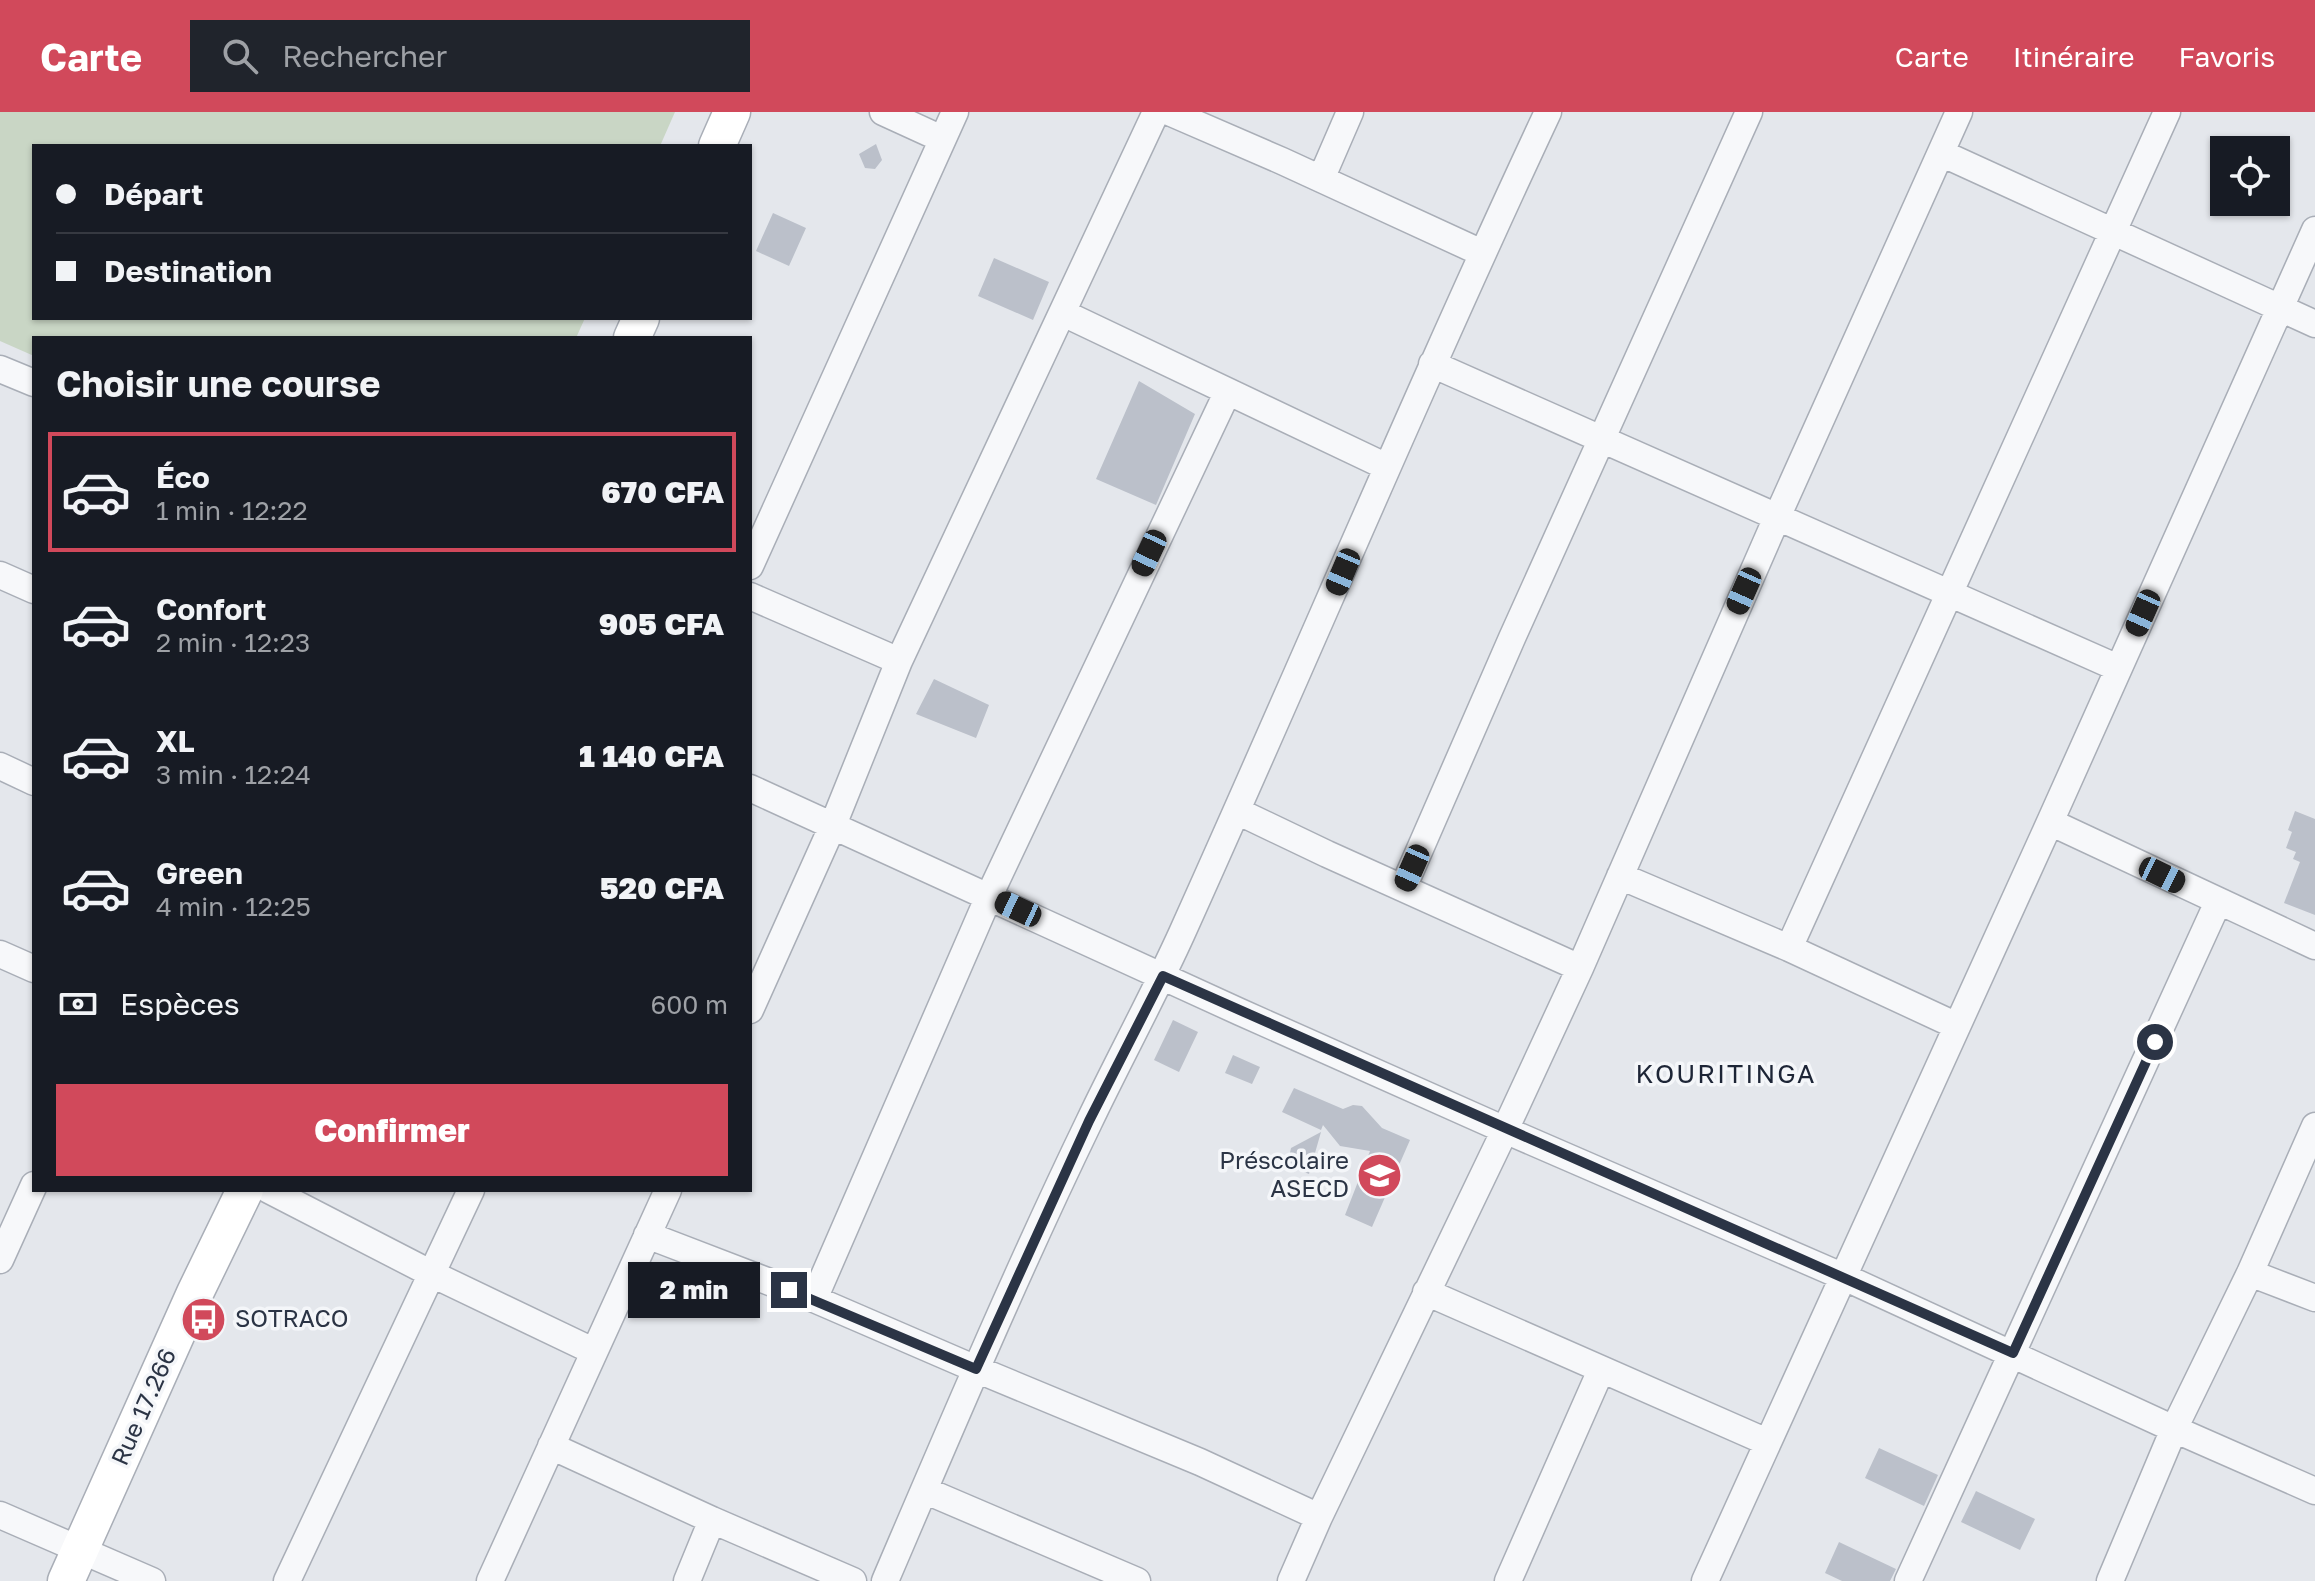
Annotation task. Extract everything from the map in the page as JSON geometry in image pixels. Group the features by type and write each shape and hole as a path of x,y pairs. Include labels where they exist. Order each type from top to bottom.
{"main road":[{"path":"718,144 732,112"},
{"name":"Rue 17.266","path":"73,1566 244,1192"}],"street":[{"path":"883,112 942,139"},
{"path":"752,562 955,112"},
{"path":"753,997 833,825 899,661 1156,112"},
{"path":"1169,112 1482,253"},
{"path":"1321,179 1350,112"},
{"path":"885,1581 976,1369 1089,1121 1163,976 1432,364 1548,112"},
{"path":"1403,888 1749,112"},
{"path":"1291,1581 1580,968 1959,112"},
{"path":"1789,948 2167,112"},
{"path":"1941,153 2315,324"},
{"path":"1705,1581 2315,230"},
{"path":"1063,313 1387,467"},
{"path":"1432,364 2118,668"},
{"path":"0,369 32,382"},
{"path":"814,1299 989,896 1227,393"},
{"path":"0,575 32,589"},
{"path":"752,597 899,661"},
{"path":"0,766 32,781"},
{"path":"752,789 1505,1130 1844,1277 2315,1491"},
{"path":"1237,811 1580,968"},
{"path":"2050,822 2315,946"},
{"path":"1620,876 1789,948 1957,1026"},
{"path":"1908,1581 2218,902"},
{"path":"0,954 32,968"},
{"path":"2110,1581 2174,1429 2250,1273 2315,1126"},
{"path":"0,1260 32,1189"},
{"path":"273,1192 432,1274 593,1351"},
{"path":"287,1581 470,1192"},
{"path":"490,1581 667,1192"},
{"path":"647,1235 814,1299 1200,1462 1319,1517"},
{"path":"2250,1273 2315,1298"},
{"path":"1426,1292 1767,1442"},
{"path":"1508,1581 1601,1370"},
{"path":"551,1446 853,1581"},
{"path":"924,1490 1137,1581"},
{"path":"0,1515 73,1566 152,1581"},
{"path":"687,1581 712,1520"}],"green space":[{"path":"0,112 675,112 661,144 32,144 32,320 584,320 577,336 32,336 32,355 0,341"}],"building":[{"path":"876,144 882,160 875,169 865,168 859,154"},
{"path":"773,213 806,228 789,266 756,251"},
{"path":"994,258 1049,282 1033,320 978,296"},
{"path":"1139,381 1195,414 1156,505 1096,479"},
{"path":"934,679 989,705 976,738 916,714"},
{"path":"2295,811 2315,819 2315,915 2284,903 2300,862 2293,859 2296,852 2286,848"},
{"path":"1173,1020 1198,1032 1179,1072 1154,1060"},
{"path":"1233,1055 1260,1067 1252,1084 1225,1073"},
{"path":"1294,1088 1343,1109 1362,1106 1382,1128 1410,1140 1372,1227 1345,1215 1370,1151 1340,1146 1323,1125 1321,1130 1282,1112"},
{"path":"1321,1132 1309,1174 1293,1168 1288,1162 1291,1148"},
{"path":"1879,1448 1938,1475 1924,1506 1865,1478"},
{"path":"1976,1491 2035,1519 2020,1550 1961,1522"},
{"path":"1839,1542 1896,1569 1890,1581 1842,1581 1825,1573"}],"place":[{"name":"Préscolaire ASECD","path":"1380,1175"},
{"name":"SOTRACO","path":"204,1319"}],"district":[{"name":"KOURITINGA","path":"1726,1074"}],"route":[{"path":"789,1290 976,1369 1089,1121 1163,976 2013,1353 2155,1042"}]}
